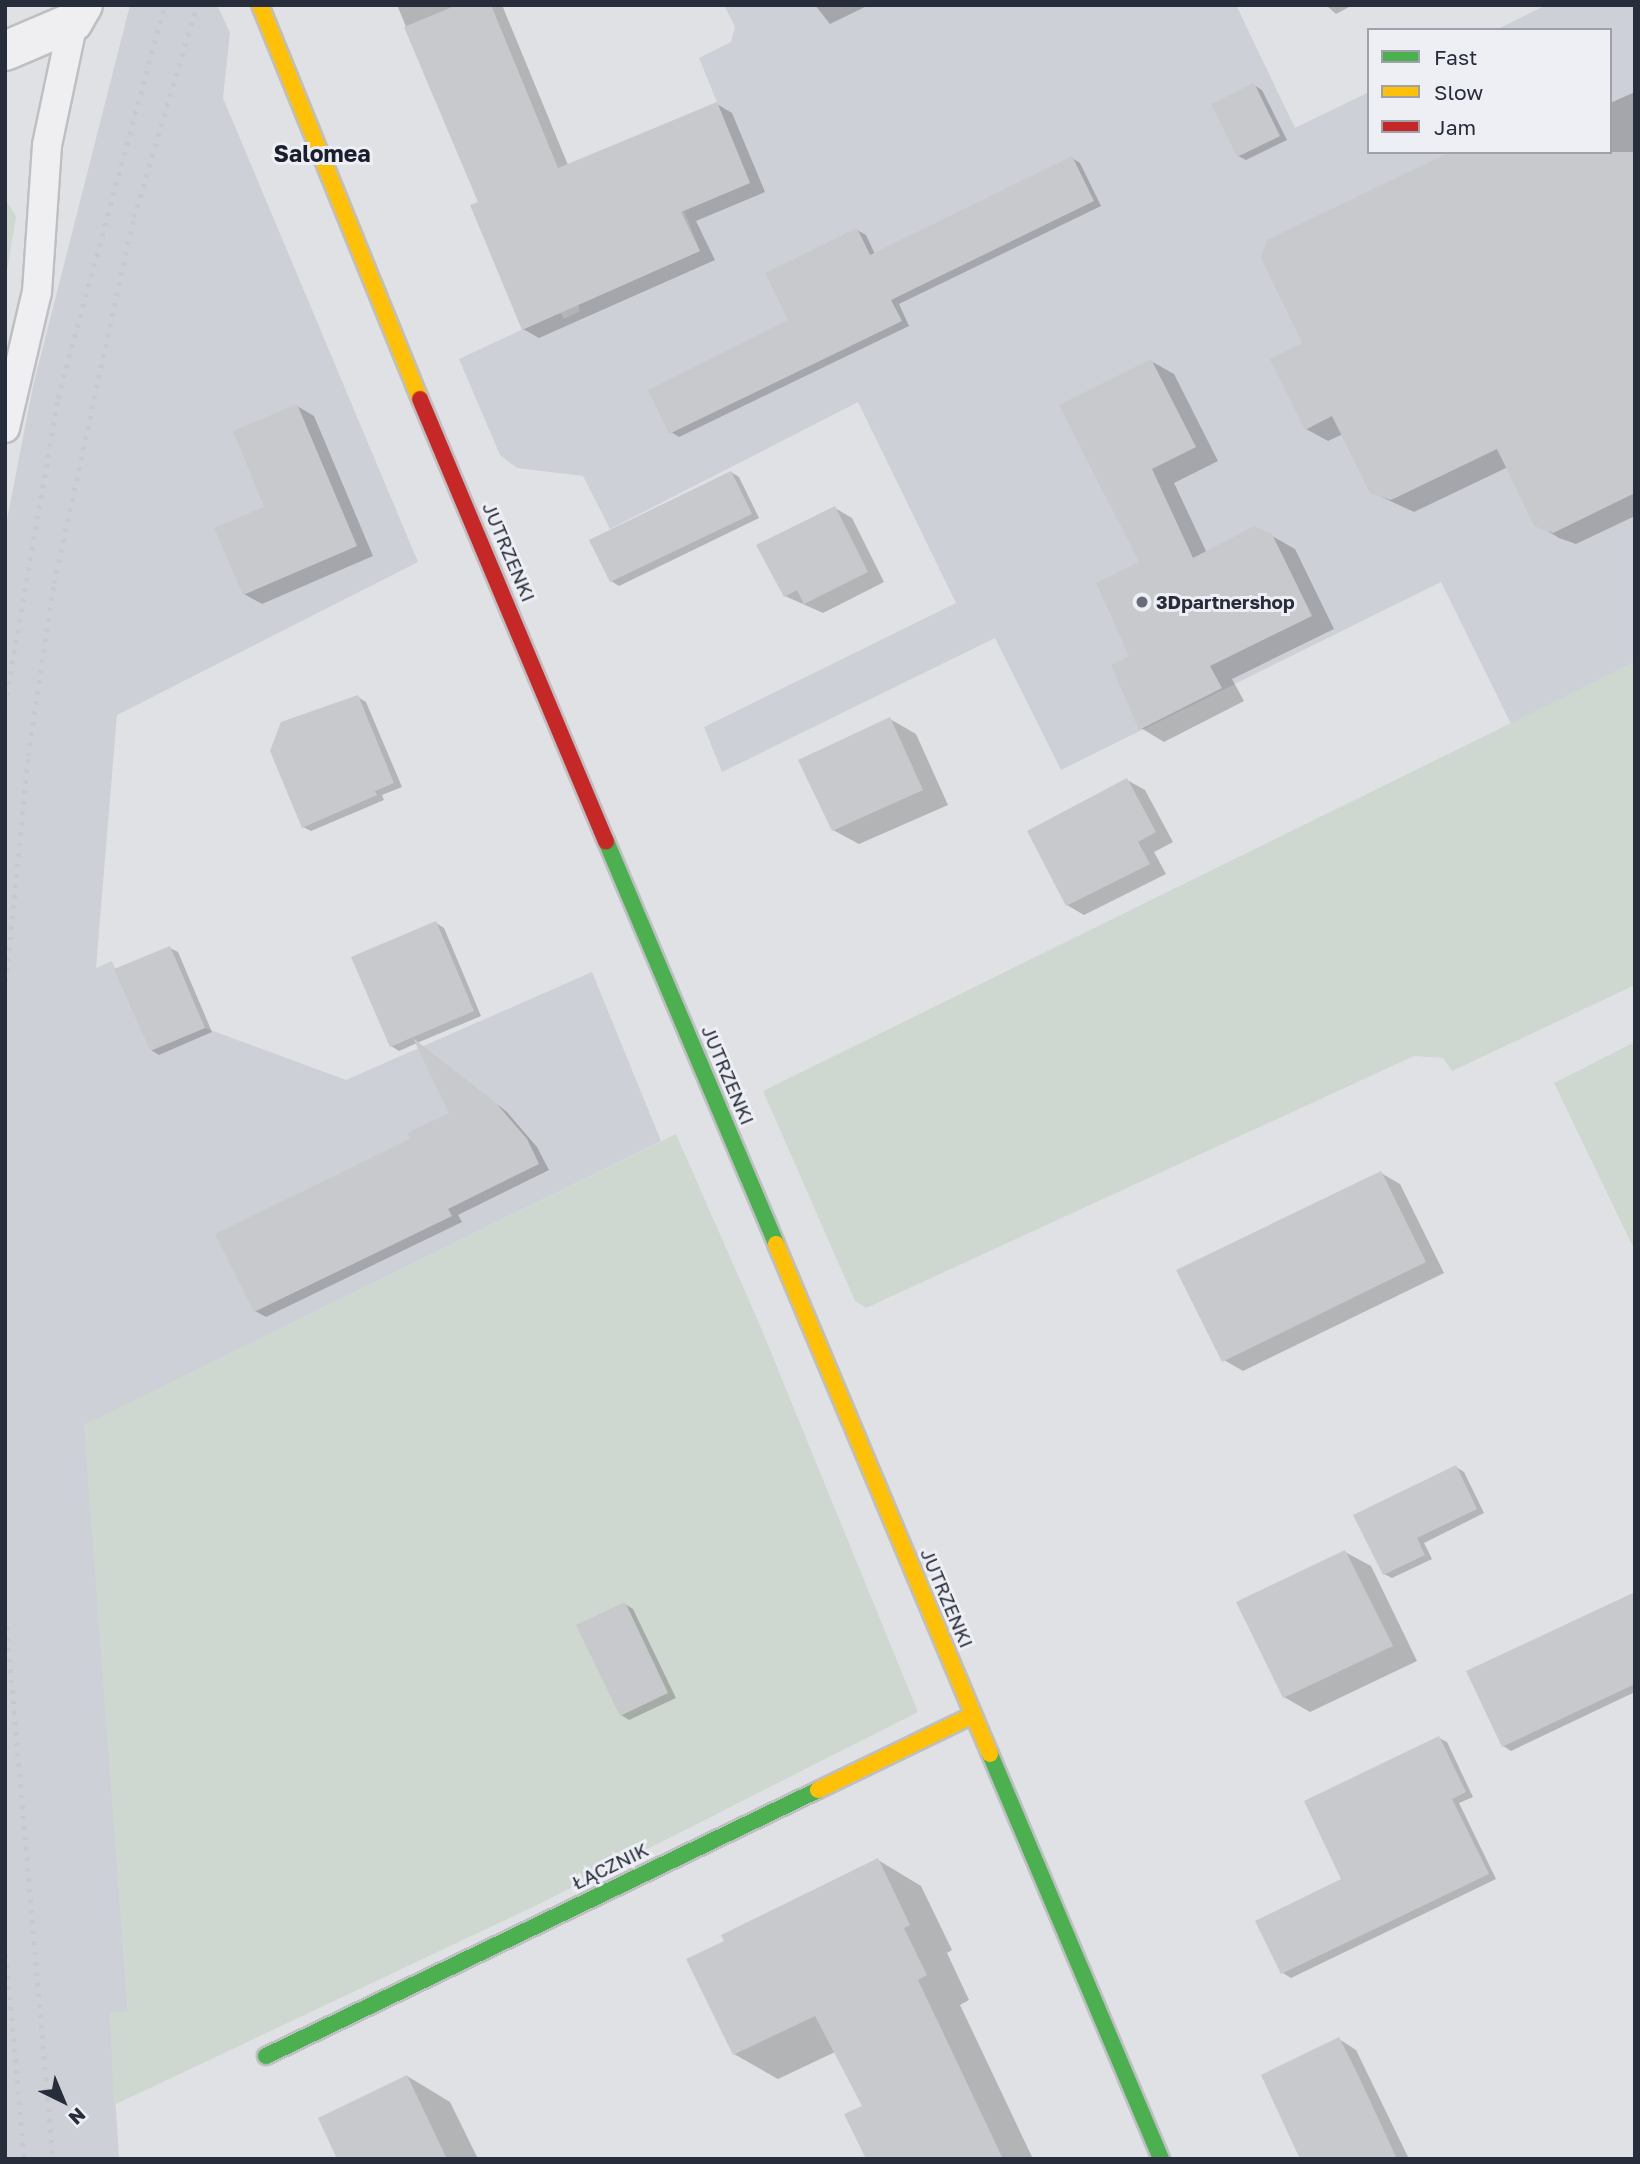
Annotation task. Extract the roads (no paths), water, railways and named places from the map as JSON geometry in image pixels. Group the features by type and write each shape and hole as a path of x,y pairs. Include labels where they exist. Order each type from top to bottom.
{"street":[{"name":"JUTRZENKI","path":"260,5 390,328 1161,2159"},
{"path":"5,51 78,13"},
{"name":"ŁĄCZNIK","path":"266,2056 974,1715"}],"lane":[{"path":"5,428 37,292 47,145 78,13"}],"railway":[{"path":"5,705 58,398 165,5"},
{"path":"5,992 28,756 54,583 134,217 197,5"},
{"path":"5,1606 53,2159"},
{"path":"5,1944 24,2159"}],"place":[{"name":"3Dpartnershop","path":"1142,602"}],"district":[{"name":"Salomea","path":"322,153"}]}
